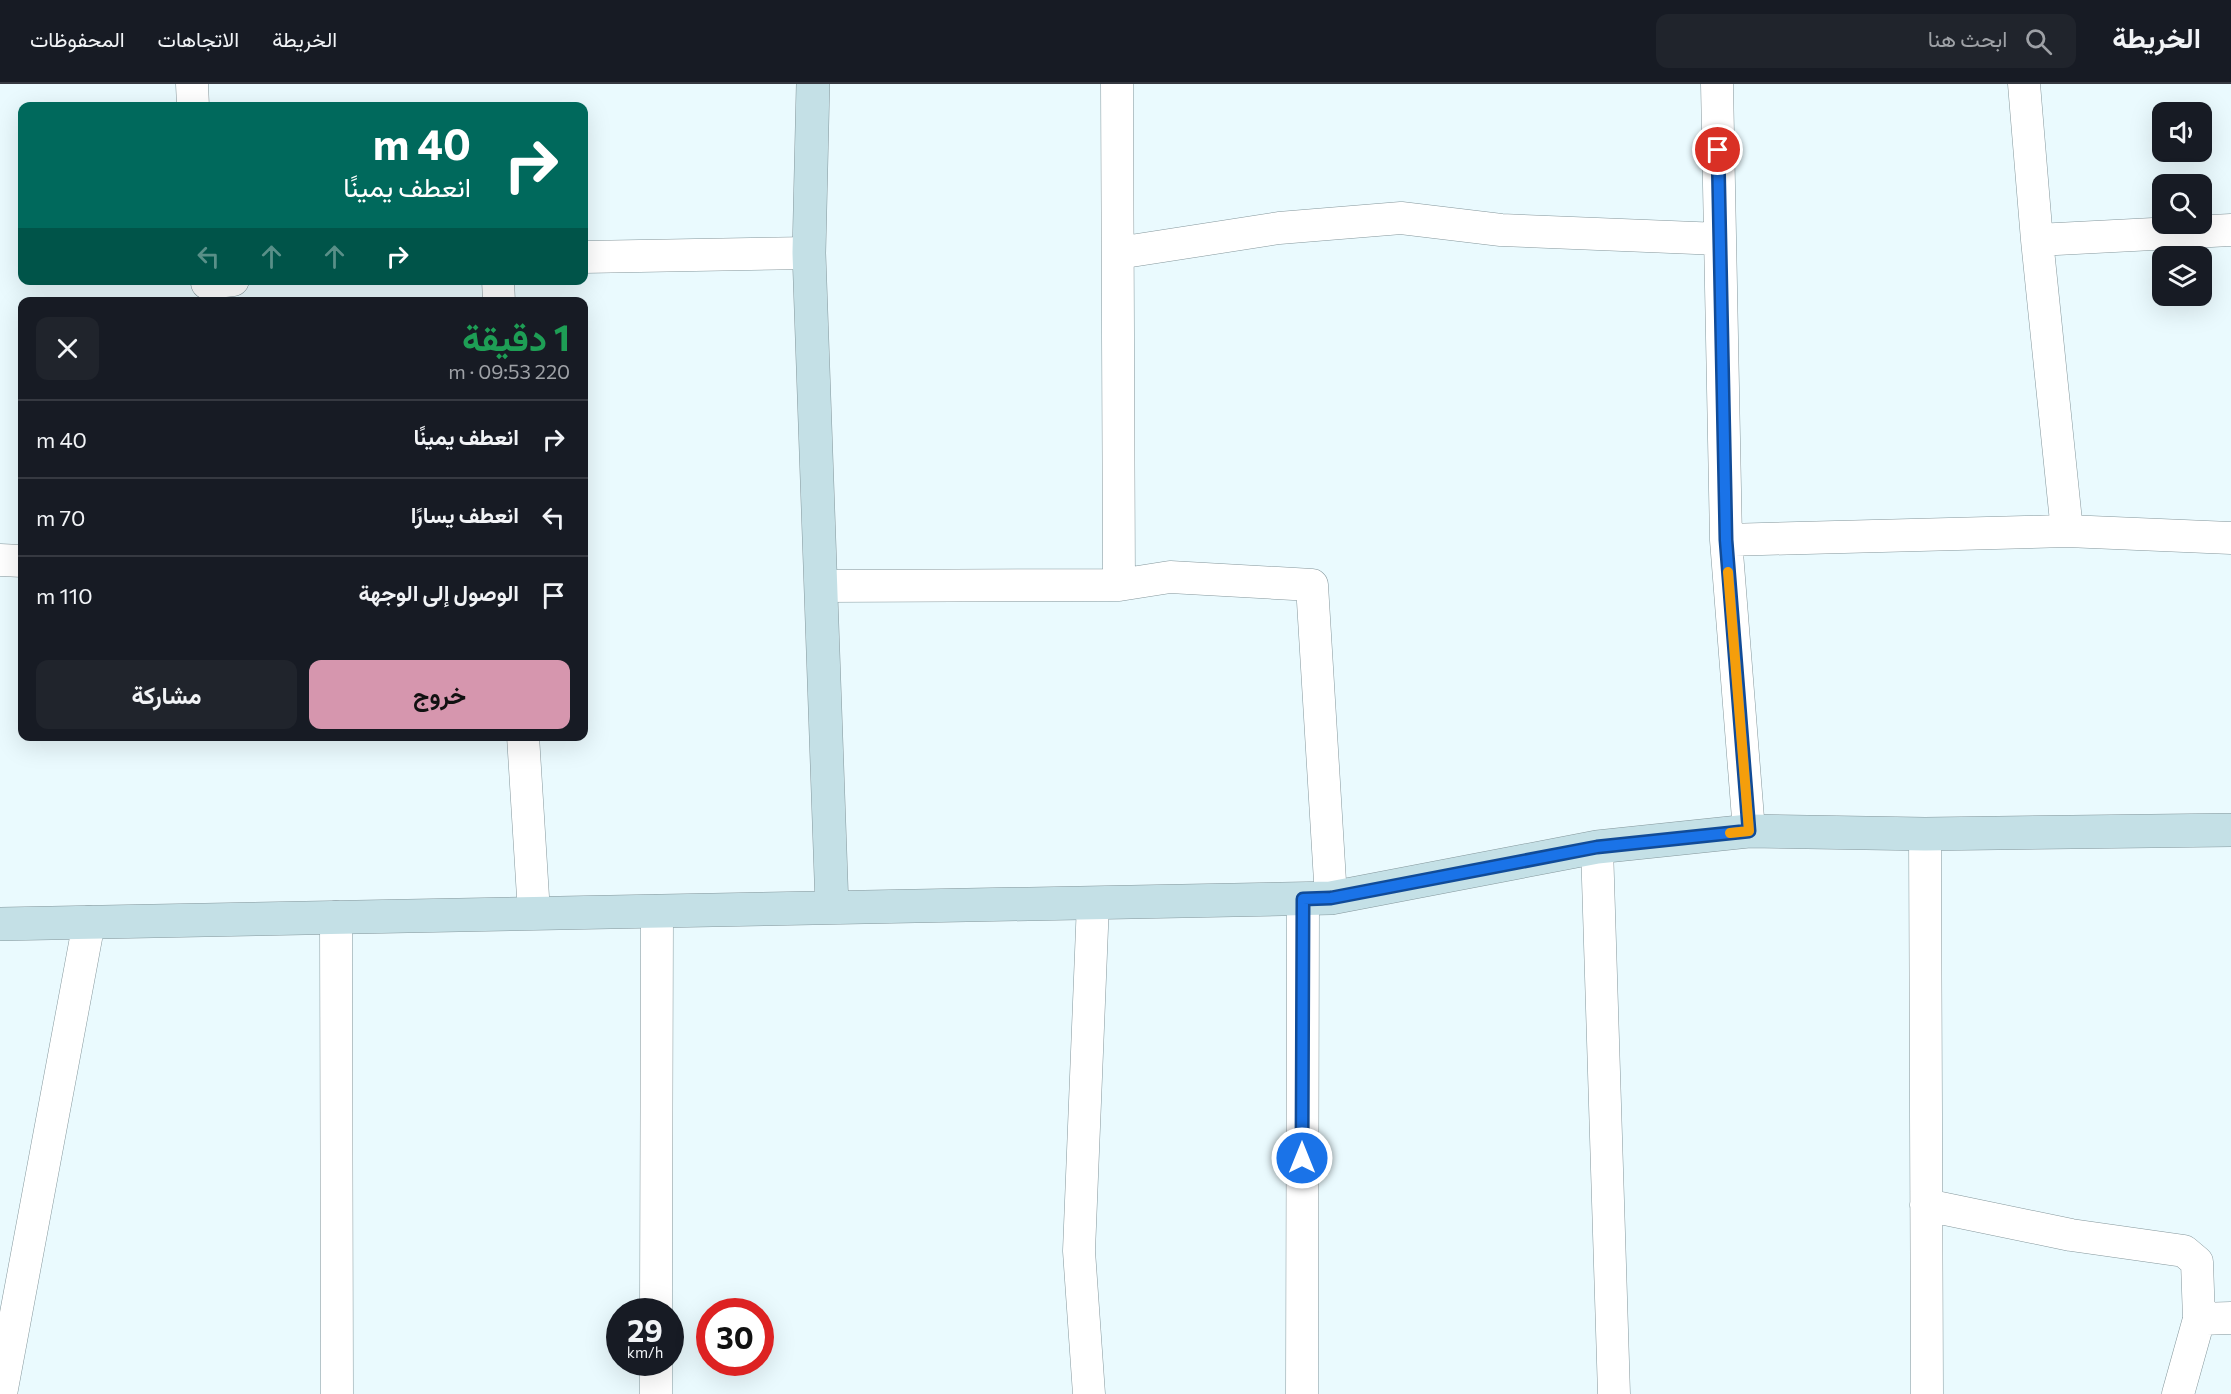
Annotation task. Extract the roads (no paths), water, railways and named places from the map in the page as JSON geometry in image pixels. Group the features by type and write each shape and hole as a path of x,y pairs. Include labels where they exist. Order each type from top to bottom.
{"street":[{"path":"192,84 194,102"},
{"path":"813,84 809,254 832,907"},
{"path":"1117,84 1119,585"},
{"path":"1717,84 1726,540 1749,831"},
{"path":"2024,84 2037,240 2067,531"},
{"path":"1118,253 1280,228 1401,218 1501,230 1720,239"},
{"path":"2037,240 2231,230"},
{"path":"588,257 809,254"},
{"path":"1726,540 2067,531 2231,538"},
{"path":"0,560 18,561"},
{"path":"822,586 1119,585 1170,577 1312,585 1317,898 1302,1394"},
{"path":"523,741 534,913"},
{"path":"0,924 1317,898 1597,847 1749,831 1925,834 2231,830"},
{"path":"1925,834 1927,1394"},
{"path":"1597,847 1614,1394"},
{"path":"1089,1394 1079,1251 1092,903"},
{"path":"656,1298 657,911"},
{"path":"336,917 337,1394"},
{"path":"1,1394 6,1338 89,922"},
{"path":"1926,1204 2071,1235 2184,1251 2197,1263 2199,1319 2178,1394"},
{"path":"2199,1319 2231,1318"},
{"path":"656,1376 656,1394"}]}
